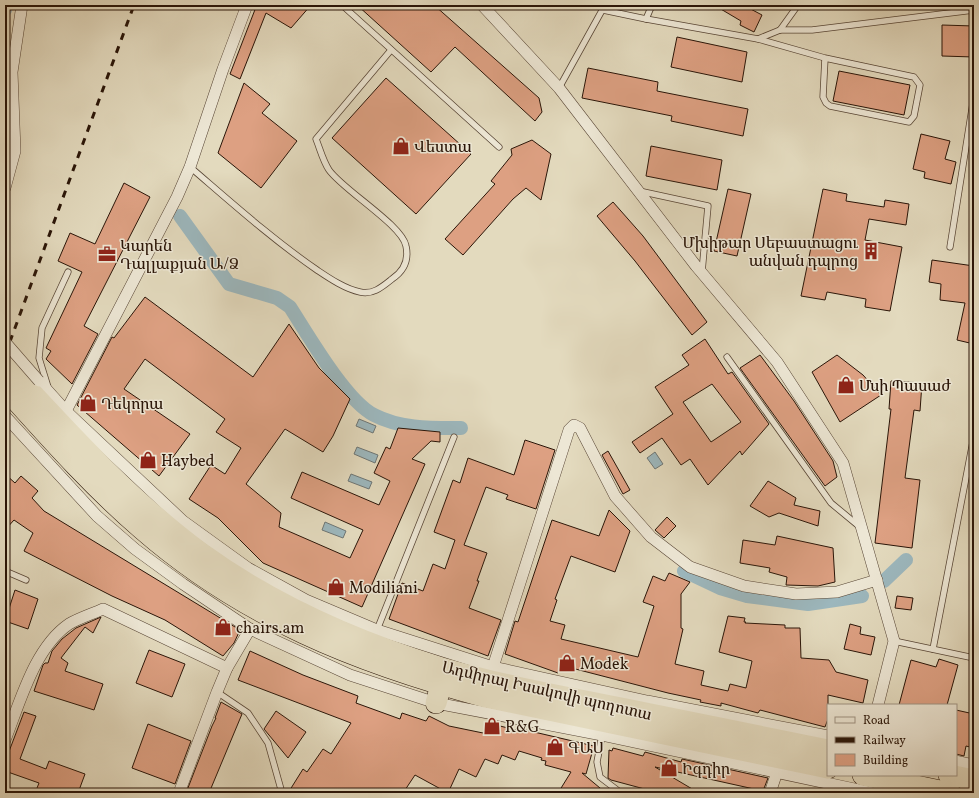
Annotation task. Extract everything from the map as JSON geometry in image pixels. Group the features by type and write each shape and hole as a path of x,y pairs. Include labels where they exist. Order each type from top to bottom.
{"highway":[{"name":"Ադմիրալ Իսակովի պողոտա","path":"5,364 38,396 102,466 154,515 201,553 258,590 316,620 369,642 442,668 524,689 646,707 827,750"},
{"name":"Ադմիրալ Իսակովի պողոտա","path":"5,388 38,396 75,466 142,529 191,568 246,604 300,632 368,661 438,694 486,697 827,768"},
{"path":"868,776 950,793"},
{"path":"955,776 974,780"}],"street":[{"path":"5,188 15,151 12,72 22,5"},
{"path":"66,411 177,197 190,167 223,69 247,5"},
{"path":"482,5 559,88 637,191 702,273 777,362 843,463 894,641 878,704"},
{"path":"5,342 38,396 66,411 183,521 242,563 306,600 377,630 493,667 646,707 827,736"},
{"path":"5,416 97,516 135,549 183,584 250,629 350,675 438,694 602,735 873,793"},
{"path":"493,667 569,430 574,425 580,428 615,496 651,537 690,567 744,586 796,594 837,592 877,580"},
{"path":"5,740 37,662 50,642 69,624 103,609 227,668"},
{"path":"179,793 227,668 250,629"},
{"path":"957,761 974,765"},
{"path":"770,793 777,772"}],"lane":[{"path":"342,5 499,148"},
{"path":"646,19 652,5"},
{"path":"780,30 798,5"},
{"path":"559,88 604,7 646,19 758,39 824,58 914,77 920,85 914,116 910,122 830,106 822,97 824,58"},
{"path":"758,39 780,30 812,30 974,10"},
{"path":"190,167 257,225 295,255 330,278 359,292 371,293 397,276 407,261 406,244 386,220 329,170 316,139 391,50"},
{"path":"950,247 974,96"},
{"path":"637,191 708,206 702,273"},
{"path":"38,396 39,358 42,328 68,272"},
{"path":"727,357 831,503 863,529"},
{"path":"932,649 974,436"},
{"path":"377,630 454,437"},
{"path":"5,571 26,580"},
{"path":"894,641 974,658"},
{"path":"217,692 248,713 268,743 282,793"},
{"path":"602,735 597,762 600,777 621,793"}],"water":[{"path":"359,419 376,426 373,433 356,426"},
{"path":"357,447 378,455 375,463 354,454"},
{"path":"655,452 663,464 655,469 647,458"},
{"path":"351,474 372,482 369,489 348,481"},
{"path":"325,522 346,531 343,538 322,530"}],"building":[{"path":"254,5 311,5 291,28 266,13 240,79 230,74 256,7"},
{"path":"357,5 434,5 539,98 542,112 535,121 455,47 431,72"},
{"path":"714,5 743,5 762,15 754,32 740,25 741,21"},
{"path":"942,25 974,26 974,57 942,56"},
{"path":"677,37 747,52 742,82 671,67"},
{"path":"588,68 658,82 657,91 748,109 743,136 671,121 672,116 582,98"},
{"path":"839,71 910,85 904,115 833,101"},
{"name":"Վեստա","path":"386,78 471,154 416,214 332,138"},
{"path":"244,83 270,104 262,113 297,141 261,188 218,153"},
{"path":"921,134 950,141 945,159 956,162 951,184 924,178 925,172 913,169"},
{"path":"532,140 551,154 541,200 526,188 513,199 463,255 445,239 495,184 491,181 512,155 511,149"},
{"path":"651,146 722,160 717,190 646,176"},
{"path":"124,183 150,197 84,326 98,334 72,384 46,359 51,351 46,348 82,272 58,261 70,233 95,244"},
{"path":"728,189 751,194 737,256 714,251"},
{"name":"Մխիթար Սեբաստացու անվան դպրոց","path":"823,189 847,194 846,201 884,207 885,200 909,204 906,225 869,219 865,240 902,247 890,311 865,307 866,299 827,292 825,300 801,296"},
{"path":"613,202 643,236 707,322 692,335 635,261 597,216"},
{"path":"932,260 974,266 974,344 957,340 965,303 940,300 941,284 929,282"},
{"path":"145,297 253,377 289,324 319,368 350,399 333,436 323,452 285,429 246,484 281,513 279,527 350,558 363,530 291,498 302,472 379,505 390,481 374,473 386,447 390,449 398,428 440,432 440,442 431,441 412,459 425,464 362,607 263,563 218,518 189,499 211,465 225,474 241,448 216,432 225,419 145,359 124,389 190,434 159,476 77,405 112,337 114,338"},
{"path":"705,339 728,374 732,372 769,424 742,455 740,451 708,485 690,459 681,465 662,438 640,453 632,442 673,414 655,387 689,365 682,355","holes":["712,384 741,422 711,442 683,402"]},
{"path":"760,355 794,401 833,461 837,477 825,486 740,368"},
{"name":"Մսի Պասաժ","path":"837,355 863,375 881,395 840,422 812,372"},
{"path":"891,381 922,383 920,411 914,410 905,478 920,480 912,548 875,543 891,409 889,409"},
{"path":"525,440 555,450 536,509 506,499 508,495 486,487 464,545 487,553 469,608 501,620 488,656 389,619 402,583 423,591 433,564 445,569 455,540 434,532 453,480 460,483 468,458 514,475"},
{"path":"608,451 630,490 623,494 602,455"},
{"path":"5,474 15,483 21,476 38,491 32,498 44,511 240,630 234,643 223,656 165,620 112,596 24,551 33,533 14,520 5,530"},
{"path":"768,481 796,498 794,505 820,511 818,526 779,513 769,517 750,506"},
{"path":"609,510 630,531 615,572 571,556 555,599 557,600 550,621 565,625 561,639 638,657 654,606 643,602 653,576 665,581 669,573 690,582 681,594 681,628 683,629 675,664 704,671 701,685 728,691 730,684 746,688 752,661 719,652 728,616 745,618 745,623 785,625 785,628 800,628 801,658 829,660 836,672 868,680 863,703 828,695 827,722 825,727 760,710 758,713 721,703 721,706 700,702 701,700 560,665 558,673 505,654 515,621 518,622 552,520 599,536"},
{"path":"667,517 676,526 664,538 655,530"},
{"path":"777,536 833,548 835,582 818,586 786,585 787,577 769,572 770,568 740,563 743,540 775,545"},
{"path":"15,590 38,599 28,629 5,621"},
{"path":"897,596 913,598 911,610 895,608"},
{"path":"101,617 93,633 85,627 61,658 68,663 65,671 103,684 94,710 34,691 43,665 48,663 52,651 62,639 76,628"},
{"path":"850,624 861,627 860,634 875,637 871,655 844,649"},
{"path":"149,650 185,664 172,697 136,683"},
{"path":"250,651 303,675 358,696 356,703 400,719 402,713 426,721 429,716 449,726 483,733 488,723 516,730 517,728 594,746 586,774 582,773 606,793 558,793 571,772 545,765 546,761 541,760 542,758 519,751 515,760 502,755 498,764 485,759 476,777 459,769 448,793 415,775 403,793 288,793 303,769 307,772 323,749 331,754 351,723 238,680"},
{"path":"939,659 958,665 947,704 899,704 911,660 936,667"},
{"path":"221,702 242,714 209,793 186,793 216,718"},
{"path":"957,710 974,714 974,748 966,746 964,756 957,754"},
{"path":"276,711 306,732 288,758 264,729"},
{"path":"24,712 36,716 20,759 46,769 49,761 85,774 78,793 35,793 39,783 5,771 5,762"},
{"path":"148,724 191,741 175,784 132,768"},
{"path":"613,748 643,756 645,752 681,762 682,759 768,778 763,791 655,767 699,793 651,793 652,791 608,778 609,750 612,751"}],"waterway":[{"path":"5,10 7,5"},
{"path":"180,216 229,284 277,298 290,307 328,366 340,382 363,407 374,415 395,423 428,428 461,428"},
{"path":"884,581 906,560"},
{"path":"684,571 720,588 747,596 808,604 862,596"}],"railway":[{"path":"5,355 134,5"}],"place":[{"name":"Վեստա","path":"401,146"},
{"name":"Մխիթար Սեբաստացու անվան դպրոց","path":"871,251"},
{"name":"Կարեն Դալլաքյան Ա/Ձ","path":"107,254"},
{"name":"Մսի Պասաժ","path":"846,385"},
{"name":"Դեկորա","path":"88,403"},
{"name":"Haybed","path":"148,460"},
{"name":"Modiliani","path":"336,587"},
{"name":"chairs.am","path":"223,627"},
{"name":"Modek","path":"567,663"},
{"name":"R&G","path":"492,726"},
{"name":"ԳԱՍ","path":"555,747"},
{"name":"Իգդիր","path":"669,768"}]}
